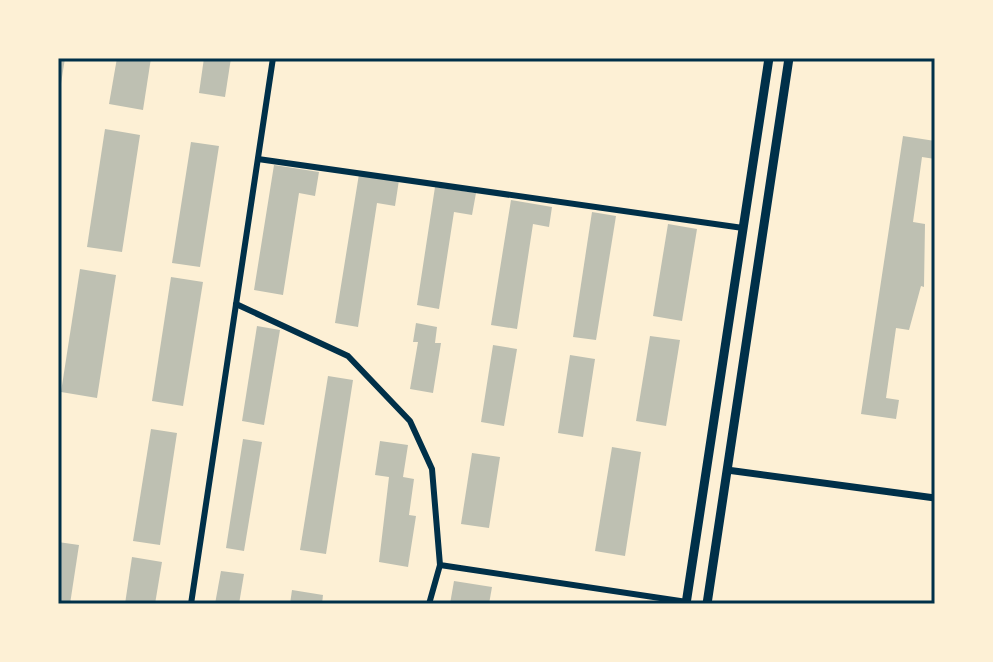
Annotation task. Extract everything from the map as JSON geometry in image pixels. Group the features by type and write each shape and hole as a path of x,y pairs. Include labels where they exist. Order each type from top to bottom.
{"main road":[{"path":"686,603 769,58"},
{"path":"707,604 789,58"}],"street":[{"path":"191,604 273,58"},
{"path":"258,159 743,228"},
{"path":"236,304 348,356 410,421 432,469 440,565 429,604"},
{"path":"727,470 935,498"},
{"path":"440,565 686,603"}],"building":[{"path":"58,58 65,58 60,90 58,89"},
{"path":"117,58 151,58 143,110 109,104"},
{"path":"204,58 231,58 225,97 199,93"},
{"path":"105,129 140,135 122,252 87,247"},
{"path":"903,136 935,141 935,159 922,157 913,222 925,224 924,287 921,286 909,330 896,328 886,398 899,400 896,419 861,414"},
{"path":"191,142 219,146 200,267 172,263"},
{"path":"274,165 319,172 315,196 299,193 283,295 254,290"},
{"path":"359,174 399,180 395,206 377,203 358,327 335,323"},
{"path":"435,187 476,193 472,215 454,212 439,309 417,305"},
{"path":"511,200 552,207 549,227 533,224 517,329 491,325"},
{"path":"592,212 616,216 596,340 573,337"},
{"path":"668,224 697,229 682,321 653,316"},
{"path":"80,269 116,275 97,398 61,392"},
{"path":"171,277 203,282 183,406 152,401"},
{"path":"416,323 437,327 435,343 441,343 433,393 410,389 418,342 413,342"},
{"path":"257,326 280,330 264,425 242,421"},
{"path":"650,336 680,340 666,426 636,421"},
{"path":"493,345 517,349 504,426 481,422"},
{"path":"570,355 595,359 583,437 558,433"},
{"path":"328,376 353,380 326,554 300,550"},
{"path":"151,429 177,433 160,545 133,541"},
{"path":"243,439 262,442 244,551 226,548"},
{"path":"380,441 408,445 403,477 414,479 409,515 416,516 408,567 379,562 389,477 375,475"},
{"path":"612,447 641,452 625,556 595,551"},
{"path":"472,453 500,457 489,528 461,524"},
{"path":"58,542 79,545 70,604 58,604"},
{"path":"132,557 162,562 155,604 125,604"},
{"path":"221,571 244,574 239,604 215,604"},
{"path":"454,581 492,587 489,604 450,604"},
{"path":"292,590 323,595 322,604 290,604"}]}
